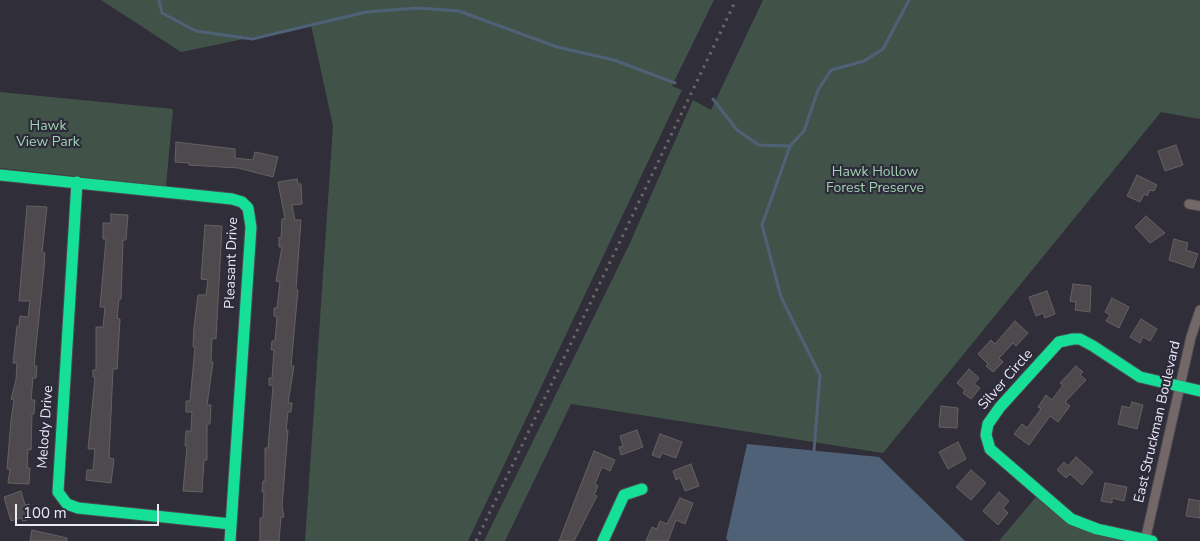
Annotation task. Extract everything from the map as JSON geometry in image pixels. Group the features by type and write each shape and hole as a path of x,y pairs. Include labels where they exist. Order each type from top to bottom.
{"street":[{"name":"Pleasant Drive","path":"0,175 232,199 242,202 250,211 251,227 230,541"},
{"name":"Melody Drive","path":"77,182 58,492 67,504 78,508 231,524"},
{"path":"1189,204 1200,206"},
{"name":"East Struckman Boulevard","path":"1147,540 1191,337 1200,310"},
{"name":"Silver Circle","path":"1147,540 1097,529 1071,519 990,449 986,430 1000,406 1059,342 1073,339 1080,339 1094,346 1140,377 1200,391"},
{"path":"603,541 624,495 642,489"}],"green space":[{"path":"101,0 714,0 672,86 682,90 468,541 305,541 333,126 311,25 181,52"},
{"name":"Hawk Hollow Forest Preserve","path":"763,0 1200,0 1200,119 1161,112 883,453 571,404 505,541 484,541 630,243 693,100 711,110"},
{"name":"Hawk View Park","path":"0,92 173,109 166,186 0,168"},
{"path":"1036,497 1132,541 999,541"}],"water":[{"path":"747,444 879,457 965,541 729,541 726,539"}],"building":[{"path":"176,142 235,149 235,158 253,160 255,152 278,157 273,177 238,168 189,165 189,163 175,162"},
{"path":"1176,145 1183,165 1165,171 1158,151"},
{"path":"1137,175 1157,185 1154,191 1150,190 1147,196 1144,194 1140,202 1127,196"},
{"path":"297,179 298,184 301,184 302,204 292,205 295,220 301,220 296,290 298,290 291,366 294,366 288,403 292,403 291,412 288,412 286,430 288,430 282,507 284,517 281,517 279,541 260,541 260,518 263,518 264,492 262,492 263,481 265,481 265,448 268,448 273,386 269,385 269,378 272,378 274,350 271,350 272,341 275,341 277,317 274,316 274,308 277,308 280,282 276,281 282,247 279,247 279,237 281,238 282,219 285,219 278,182"},
{"path":"27,206 47,207 42,252 45,253 44,268 34,366 37,366 36,378 33,378 31,400 35,400 34,414 32,414 31,450 28,449 27,468 30,468 29,484 8,483 10,469 7,469 14,400 11,399 16,380 17,363 13,363 17,326 19,326 20,316 28,317 30,301 19,301"},
{"path":"111,214 128,215 126,240 123,240 121,299 119,299 117,318 120,319 117,369 113,369 109,458 114,459 111,483 86,480 87,470 93,470 95,449 88,449 95,378 93,377 93,370 96,370 96,327 103,327 105,307 100,307 106,239 103,239 103,223 111,223"},
{"path":"1146,216 1165,233 1150,243 1135,227"},
{"path":"205,225 222,226 216,339 212,338 211,362 213,362 207,405 211,405 210,424 207,424 207,460 204,460 202,492 183,491 187,446 185,446 186,431 191,431 192,412 186,412 186,401 190,401 195,347 193,347 194,327 198,295 206,295 208,280 201,279"},
{"path":"1174,239 1188,243 1186,250 1198,254 1193,268 1169,260"},
{"path":"1073,284 1091,286 1090,312 1075,310 1076,302 1070,301"},
{"path":"1047,291 1055,314 1045,318 1043,313 1036,316 1029,297"},
{"path":"1112,298 1129,307 1119,328 1106,321 1110,315 1105,312"},
{"path":"1141,319 1157,329 1150,341 1143,337 1140,343 1130,337"},
{"path":"1015,321 1028,333 1016,346 1013,343 999,358 1003,362 993,372 986,366 988,364 978,354 991,340 995,344"},
{"path":"1076,366 1083,372 1080,375 1086,380 1065,402 1070,406 1058,422 1050,416 1029,445 1014,434 1022,424 1027,428 1041,409 1038,407 1046,395 1052,400 1063,385 1060,383"},
{"path":"969,369 979,378 974,384 980,388 971,399 963,393 965,390 957,383"},
{"path":"1132,402 1143,405 1137,429 1118,424 1122,406 1130,408"},
{"path":"941,406 958,408 957,428 939,427"},
{"path":"637,430 643,447 621,455 619,447 623,446 620,436"},
{"path":"660,434 682,442 676,458 662,453 660,458 652,455"},
{"path":"958,442 966,459 948,469 939,452"},
{"path":"594,451 615,460 610,471 602,467 595,484 598,486 594,495 597,496 574,541 559,541"},
{"path":"1076,457 1093,472 1082,485 1070,474 1066,478 1057,470 1064,462 1068,466"},
{"path":"691,464 699,486 685,491 680,478 676,480 673,471"},
{"path":"971,470 986,483 971,500 956,487"},
{"path":"1105,483 1127,487 1124,501 1112,498 1112,503 1101,501"},
{"path":"21,491 25,505 29,504 33,518 23,521 21,518 11,521 4,497"},
{"path":"999,492 1009,501 1003,508 1008,513 998,525 983,511"},
{"path":"680,498 693,503 685,524 676,520 668,541 646,541 652,527 657,529 660,521 667,524"},
{"path":"1189,499 1200,501 1200,518 1186,516"},
{"path":"32,530 67,538 67,541 30,541"}],"waterway":[{"path":"159,0 162,13 196,31 252,39 366,12 418,8 459,11 557,47 614,60 675,83"},
{"path":"713,99 737,130 759,145 790,146 804,131 818,90 831,70 864,61 883,49 909,0"},
{"path":"790,146 762,225 781,297 820,375 814,451"}],"railway":[{"path":"476,541 736,0"}],"traffic: fast":[{"path":"0,175 232,199 242,202 248,208 251,227 230,541"},
{"path":"77,182 58,492 67,504 78,508 231,524"},
{"path":"1152,541 1097,529 1071,519 990,449 986,435 988,424 1000,407 1059,342 1073,339 1080,339 1093,346 1140,377 1200,391"},
{"path":"603,541 624,495 642,489"}]}
